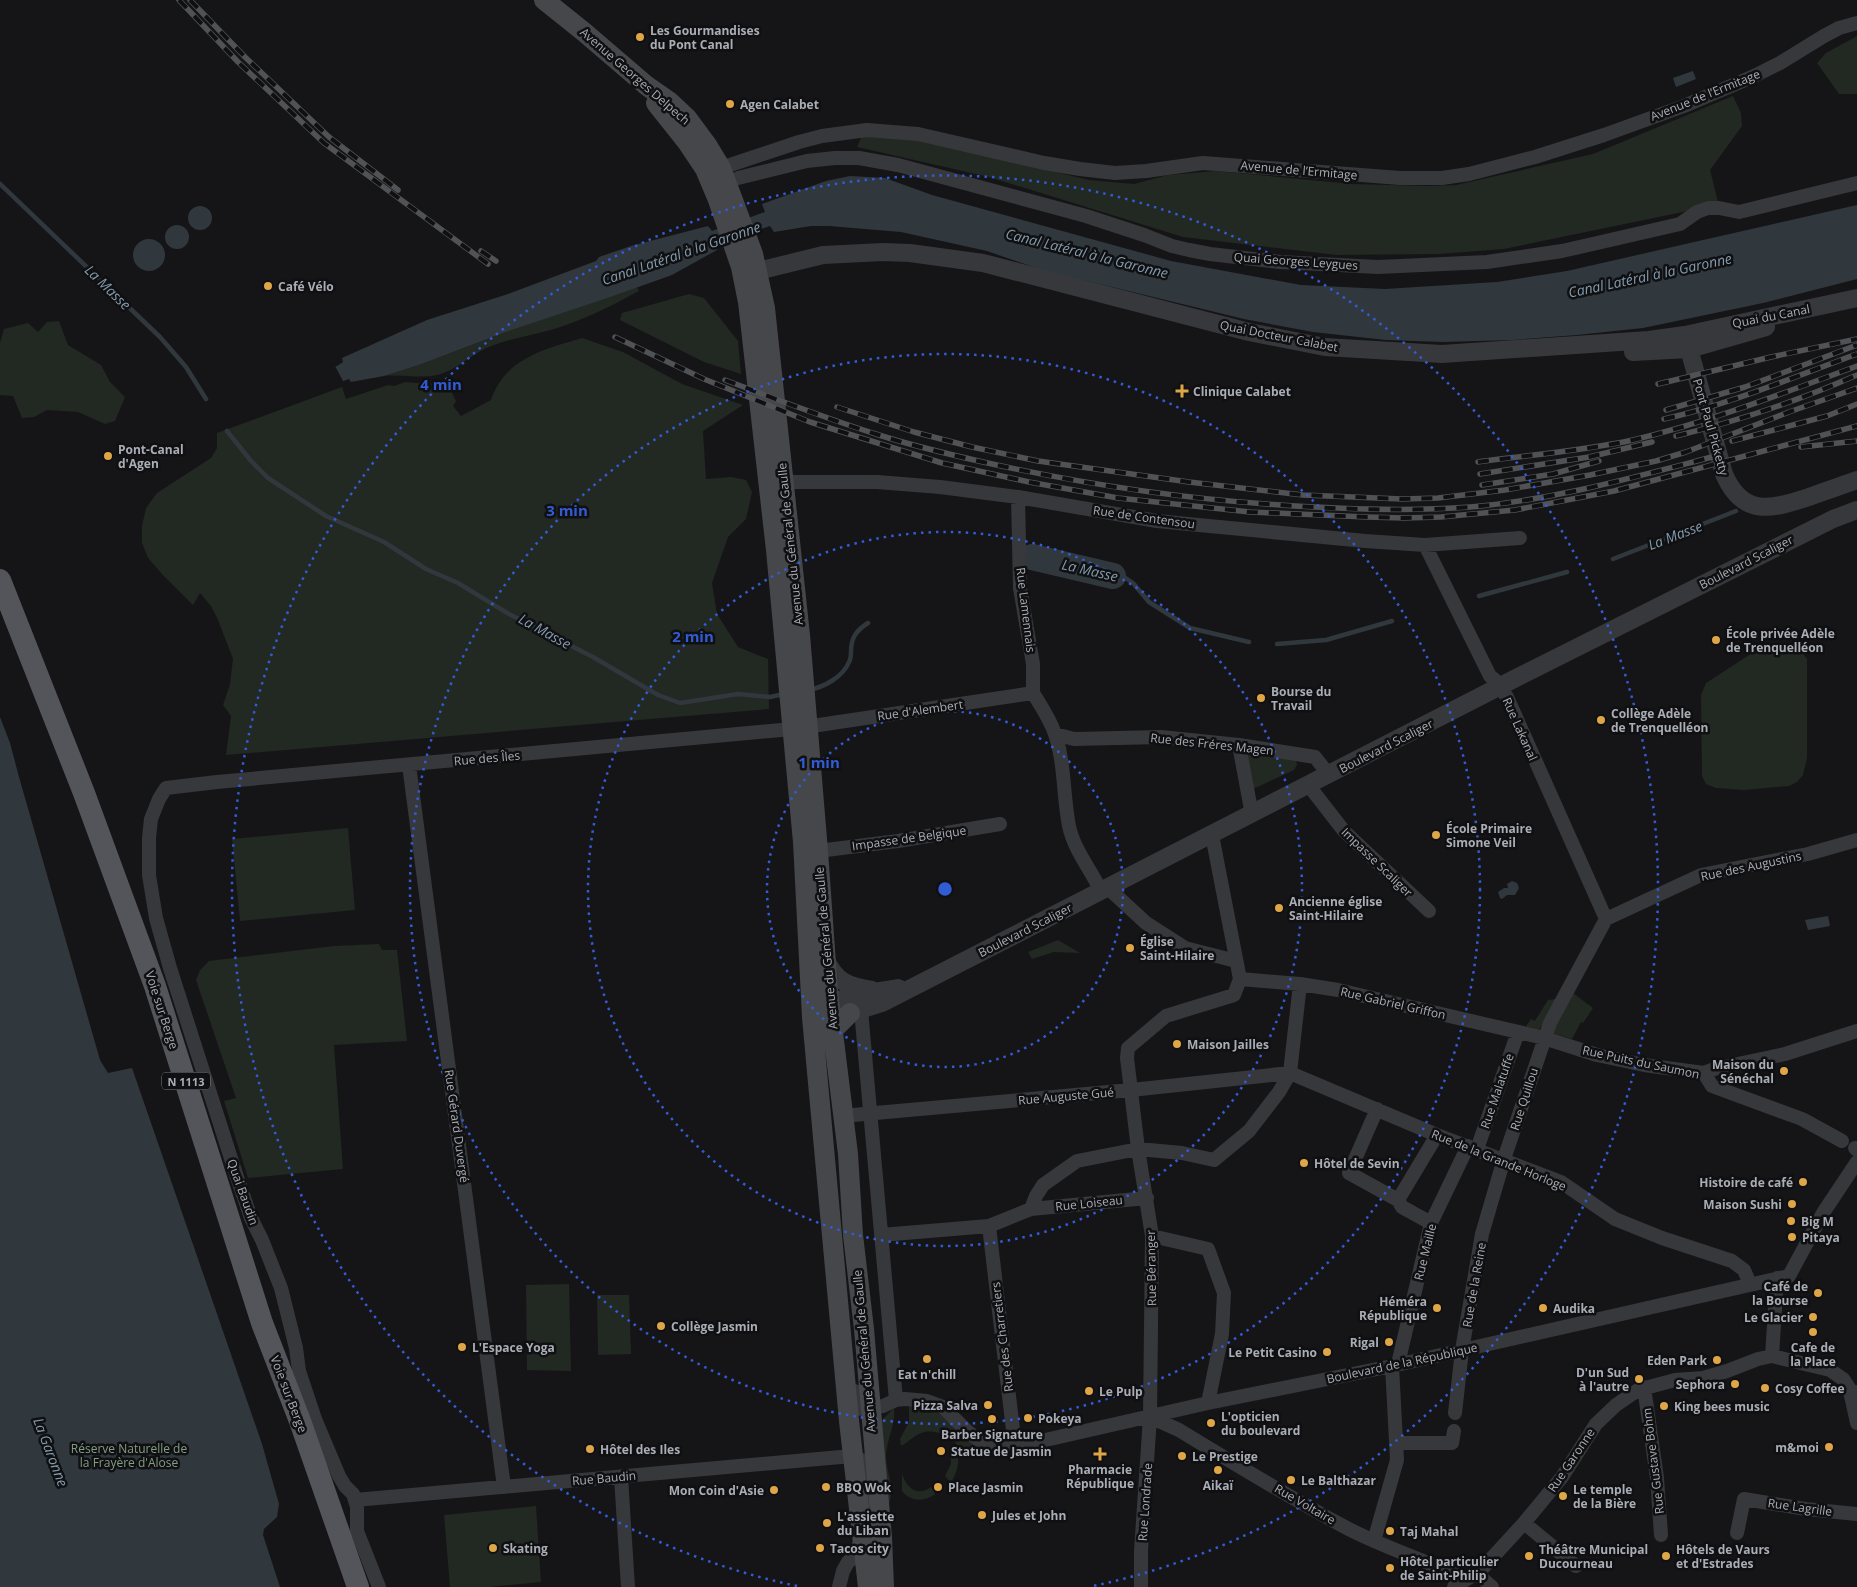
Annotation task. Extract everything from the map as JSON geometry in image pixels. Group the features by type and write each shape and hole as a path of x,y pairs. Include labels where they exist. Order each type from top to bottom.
{"main road":[{"name":"Avenue Georges Delpech","path":"544,0 647,86 670,102 687,118 707,145 720,168 727,186"},
{"path":"647,86 653,99 687,142 705,169 727,186"},
{"name":"Avenue du Général de Gaulle","path":"727,186 755,265 762,366 776,482 795,678 803,842 825,1014 848,1154 880,1517 884,1587"},
{"name":"Voie sur Berge","path":"0,580 84,793 155,986 262,1323 300,1421 358,1587"},
{"name":"Avenue du Général de Gaulle","path":"796,724 818,851 817,958"},
{"path":"825,1014 856,1012"},
{"name":"Avenue du Général de Gaulle","path":"825,1014 834,1263 852,1456 868,1587"}],"street":[{"name":"Avenue de l’Ermitage","path":"720,168 822,136 866,130 918,134 1053,164 1115,173 1146,171 1203,163 1400,178 1442,178 1469,174 1535,157 1604,135 1684,106 1780,63 1839,28 1857,23"},
{"path":"658,106 673,116 720,168"},
{"name":"Quai Georges Leygues","path":"727,186 807,161 860,158 898,164 1076,214 1189,250 1280,262 1378,267 1487,262 1562,251 1680,224 1697,212 1708,208 1739,212 1857,183"},
{"name":"Quai Docteur Calabet","path":"755,265 824,255 883,252 910,253 983,263 1249,332 1336,348 1442,354 1649,340 1687,342"},
{"name":"Quai du Canal","path":"1687,342 1738,322 1857,298"},
{"path":"1687,342 1780,322 1818,307"},
{"name":"Pont Paul Picketty","path":"1687,342 1724,474 1729,486 1738,497 1748,504 1771,508 1857,480"},
{"name":"Rue de Contensou","path":"776,482 877,482 1018,497 1157,521 1365,541 1425,545 1520,538"},
{"name":"Rue Lamennais","path":"1018,497 1020,588 1033,664 1032,693"},
{"name":"Boulevard Scaliger","path":"856,1012 882,1003 1501,686 1833,519 1857,510"},
{"name":"Rue Lakanal","path":"1425,545 1490,676 1501,686 1606,919"},
{"path":"1032,693 1055,734 1063,771 1069,826 1075,845 1105,890 1146,923 1186,948 1236,961"},
{"name":"Rue d'Alembert","path":"796,724 1032,693"},
{"name":"Rue des Îles","path":"166,788 409,765 796,724"},
{"name":"Rue des Fréres Magen","path":"1055,734 1074,739 1161,737 1315,757 1329,775"},
{"path":"1239,746 1252,815"},
{"name":"Rue Gérard Duvergé","path":"409,765 504,1486"},
{"name":"Impasse Scaliger","path":"1309,786 1344,831 1429,911"},
{"name":"Quai Baudin","path":"166,788 159,799 151,819 149,838 149,875 156,918 170,968 236,1174 251,1218 280,1288 296,1348 299,1370 315,1419 339,1476 353,1494 358,1531 379,1587"},
{"name":"Impasse de Belgique","path":"818,851 898,841 1000,824"},
{"path":"1212,835 1240,979"},
{"name":"Rue des Augustins","path":"1606,919 1701,875 1808,854 1857,840"},
{"path":"1544,1038 1566,990 1606,919"},
{"path":"817,958 834,976 842,981 854,987 880,991"},
{"name":"Rue Gabriel Griffon","path":"1240,979 1300,984 1338,990 1544,1038"},
{"name":"Rue Béranger","path":"1150,1417 1152,1236 1138,1149 1128,1048 1166,1016 1234,995 1240,979"},
{"path":"1031,1209 1043,1185 1077,1161 1138,1149 1182,1153 1214,1160 1249,1131 1279,1092 1290,1073 1300,984"},
{"name":"Boulevard Scaliger","path":"825,1014 839,999 916,985"},
{"path":"856,1012 870,1114 896,1400"},
{"name":"Rue Malatuffe","path":"1472,1148 1518,1032"},
{"path":"1704,1073 1714,1069 1784,1054 1857,1032"},
{"name":"Rue Puits du Saumon","path":"1544,1038 1596,1055 1644,1065 1704,1073 1712,1086 1802,1119 1842,1141"},
{"name":"Rue Quillou","path":"1504,1159 1544,1038"},
{"name":"Rue Auguste Gué","path":"842,1116 1131,1090 1290,1073"},
{"name":"Rue de la Grande Horloge","path":"1290,1073 1437,1134 1561,1182 1615,1219 1662,1238 1732,1261 1744,1270 1750,1284"},
{"path":"1377,1109 1349,1173 1398,1200 1402,1207 1430,1224"},
{"path":"1398,1200 1437,1134"},
{"name":"Rue Maille","path":"1374,1541 1398,1460 1395,1365 1430,1224 1472,1148"},
{"name":"Rue de la Reine","path":"1455,1413 1462,1350 1482,1234 1504,1159"},
{"path":"1857,1162 1783,1277 1772,1356 1830,1370 1844,1379 1855,1396 1857,1423"},
{"name":"Rue Loiseau","path":"881,1236 989,1226 1031,1209 1147,1198"},
{"name":"Rue des Charretiers","path":"989,1226 1015,1447"},
{"path":"1152,1236 1208,1249 1224,1293 1222,1334 1208,1404"},
{"name":"Boulevard de la République","path":"1015,1447 1395,1365 1783,1277"},
{"path":"839,1301 849,1321 857,1409 883,1406 896,1400 913,1399 936,1404 943,1407 978,1441 1000,1449 1015,1447"},
{"name":"Rue Garonne","path":"1465,1580 1524,1522 1562,1477 1596,1424 1616,1405 1644,1388 1674,1380 1703,1378 1727,1372 1758,1359 1772,1356"},
{"name":"Rue Gustave Bohm","path":"1644,1388 1657,1478 1661,1535"},
{"name":"Rue Voltaire","path":"1150,1417 1179,1430 1343,1526 1374,1541 1439,1566 1465,1580 1492,1587"},
{"name":"Rue Londrade","path":"1141,1587 1150,1417"},
{"path":"1396,1443 1452,1443 1454,1431"},
{"path":"852,1456 864,1461 870,1500 880,1517"},
{"name":"Rue Baudin","path":"355,1500 852,1456"},
{"path":"621,1477 628,1587"},
{"name":"Rue Lagrille","path":"1737,1533 1744,1499 1806,1510 1857,1514"},
{"path":"1524,1522 1576,1566"},
{"path":"839,1587 843,1571 848,1562 854,1557 862,1536"}],"shaded area":[{"path":"1857,36 1857,94 1839,94 1817,63 1826,53"},
{"path":"1733,96 1741,113 1742,126 1710,170 1718,202 1683,212 1504,249 1438,254 1337,255 1183,237 989,177 857,147 862,136 916,139 1089,180 1134,184 1168,175 1216,171 1352,184 1456,185 1593,154"},
{"path":"637,287 639,291 593,314 555,329 486,348 445,373 424,377 384,376 419,365 503,333"},
{"path":"689,294 704,298 738,341 741,374 704,362 620,320 622,313"},
{"path":"59,321 68,345 101,365 110,382 125,397 115,421 105,424 78,412 47,410 34,417 22,418 13,396 0,395 0,343 4,329 28,323 38,332 47,322"},
{"path":"582,338 623,352 682,384 743,405 703,431 706,479 731,477 746,480 752,492 746,519 728,537 712,583 717,614 738,647 768,659 769,709 226,755 231,716 223,705 230,684 233,659 211,606 200,593 193,605 148,558 142,543 142,526 146,508 157,493 211,458 217,448 217,433 342,387 346,399 388,385 394,386 405,382 428,384 446,381 456,401 453,406 461,416 491,400 497,386 506,374 528,357 554,346"},
{"path":"1790,643 1802,652 1807,659 1807,758 1803,775 1797,782 1789,786 1744,790 1716,788 1706,784 1702,776 1701,695 1706,683 1766,644"},
{"path":"1247,754 1291,758 1296,761 1297,765 1294,770 1253,789"},
{"path":"348,828 355,910 240,921 232,839"},
{"path":"1058,940 1080,953 1054,952 1032,959 1028,952"},
{"path":"379,944 382,950 397,950 407,1041 334,1045 343,1169 248,1178 224,1101 236,1098 196,980 200,970 209,961 334,946"},
{"path":"1573,993 1593,1008 1583,1023 1581,1022 1572,1039 1552,1033"},
{"path":"1556,999 1545,1027 1541,1026 1539,1030 1524,1029 1531,1019 1535,1021 1548,1000"},
{"path":"569,1284 571,1371 527,1370 526,1285"},
{"path":"597,1295 629,1295 631,1354 598,1355"},
{"path":"909,1404 929,1409 946,1418 974,1445 973,1447 969,1451 963,1452 954,1441 937,1432 918,1434 901,1446 900,1439 909,1422"},
{"path":"894,1408 894,1420 886,1455 891,1495 890,1501 886,1502 881,1421"},
{"path":"950,1445 957,1453 958,1458 956,1473 951,1483 945,1476 951,1464"},
{"path":"902,1474 913,1490 921,1491 931,1487 935,1494 918,1500 905,1495 902,1491"},
{"name":"Skating","path":"536,1506 541,1582 489,1587 450,1587 444,1515"}],"water":[{"path":"1693,71 1696,79 1676,87 1673,78"},
{"name":"Canal Latéral à la Garonne","path":"850,176 885,178 932,195 1171,261 1301,285 1385,289 1497,282 1567,271 1857,205 1857,279 1763,303 1643,328 1512,340 1443,342 1386,340 1313,332 1244,319 1042,270 987,251 901,232 811,226 774,232 770,226 716,244 717,250 672,275 503,333 419,365 384,376 351,382 349,379 0,505 337,366 343,362 342,358 427,320 508,294 631,246 708,226 712,231 765,212 762,204 826,181"},
{"path":"200,206 208,210 212,218 208,226 200,230 192,226 188,218 192,210"},
{"path":"177,225 185,229 189,237 185,245 177,249 169,245 165,237 169,229"},
{"path":"149,239 155,240 160,244 164,249 164,261 160,266 155,270 149,271 143,270 138,266 134,261 133,255 134,249 138,244 143,240"},
{"name":"Réserve Naturelle de la Frayère d'Alose","path":"0,717 10,743 100,1060 108,1073 132,1068 262,1444 279,1504 277,1517 264,1529 263,1535 280,1587 0,1587"},
{"path":"1512,881 1517,883 1519,888 1515,895 1507,895 1502,899 1500,898 1498,892 1508,888 1507,884"},
{"path":"1828,916 1830,926 1808,930 1805,920"}],"pier":[{"name":"Pont-Canal d'Agen","path":"334,364 343,381 342,385 0,508 0,485"}],"waterway":[{"name":"La Masse","path":"0,184 160,337 186,367 206,399"},
{"name":"La Masse","path":"227,431 251,461 268,478 326,516 384,542 426,569 458,583 509,614 593,657 658,695 680,703 738,694 770,697 784,694"},
{"name":"La Masse","path":"1613,559 1736,511"},
{"name":"La Masse","path":"1032,557 1113,576"},
{"name":"La Masse","path":"1479,596 1567,572"},
{"name":"La Masse","path":"1113,576 1124,577 1133,583 1149,602 1190,628 1249,642"},
{"name":"La Masse","path":"1277,644 1326,640 1392,621"},
{"name":"La Masse","path":"809,690 827,684 838,677 850,660 853,638 868,623"}],"railway":[{"path":"179,0 238,62 324,143 488,264"},
{"path":"190,0 245,57 329,137 398,190"},
{"path":"481,251 496,261"},
{"path":"615,337 704,379 810,422 942,463 1029,482 1118,498 1250,512 1404,518 1441,517 1515,510 1614,491 1857,426"},
{"path":"1658,384 1857,339"},
{"path":"1666,410 1745,387 1857,345"},
{"path":"1664,419 1738,398 1857,354"},
{"path":"1478,462 1594,447 1662,433 1746,406 1857,366"},
{"path":"1676,436 1768,410 1857,375"},
{"path":"725,380 860,429 905,443 970,459 1018,470 1124,488 1266,504 1394,510 1444,509 1502,504 1565,493 1720,455"},
{"path":"837,407 914,432 1038,461 1189,482 1303,495 1402,499 1438,498 1505,490 1656,461 1686,452 1857,388"},
{"path":"1732,441 1827,416 1857,404"},
{"path":"1801,447 1857,441"},
{"path":"1480,474 1589,457 1652,442"},
{"path":"1482,485 1553,474 1599,461"}],"place":[{"name":"Les Gourmandises du Pont Canal","path":"640,37"},
{"name":"Agen Calabet","path":"730,104"},
{"name":"Café Vélo","path":"268,286"},
{"name":"Clinique Calabet","path":"1182,391"},
{"name":"Pont-Canal d'Agen","path":"108,456"},
{"name":"École privée Adèle de Trenquelléon","path":"1716,640"},
{"name":"Bourse du Travail","path":"1261,698"},
{"name":"Collège Adèle de Trenquelléon","path":"1601,720"},
{"name":"École Primaire Simone Veil","path":"1436,835"},
{"name":"Ancienne église Saint-Hilaire","path":"1279,908"},
{"name":"Église Saint-Hilaire","path":"1130,948"},
{"name":"Maison Jailles","path":"1177,1044"},
{"name":"Maison du Sénéchal","path":"1784,1071"},
{"name":"Hôtel de Sevin","path":"1304,1163"},
{"name":"Histoire de café","path":"1803,1182"},
{"name":"Maison Sushi","path":"1792,1204"},
{"name":"Big M","path":"1791,1221"},
{"name":"Pitaya","path":"1792,1237"},
{"name":"Café de la Bourse","path":"1818,1293"},
{"name":"Héméra République","path":"1437,1308"},
{"name":"Audika","path":"1543,1308"},
{"name":"Le Glacier","path":"1813,1317"},
{"name":"Collège Jasmin","path":"661,1326"},
{"name":"Cafe de la Place","path":"1813,1332"},
{"name":"Rigal","path":"1389,1342"},
{"name":"L'Espace Yoga","path":"462,1347"},
{"name":"Le Petit Casino","path":"1327,1352"},
{"name":"Eat n'chill","path":"927,1359"},
{"name":"Eden Park","path":"1717,1360"},
{"name":"D'un Sud à l'autre","path":"1639,1379"},
{"name":"Sephora","path":"1735,1384"},
{"name":"Cosy Coffee","path":"1765,1388"},
{"name":"Le Pulp","path":"1089,1391"},
{"name":"Pizza Salva","path":"988,1405"},
{"name":"King bees music","path":"1664,1406"},
{"name":"Pokeya","path":"1028,1418"},
{"name":"Barber Signature","path":"992,1419"},
{"name":"L'opticien du boulevard","path":"1211,1423"},
{"name":"m&moi","path":"1829,1447"},
{"name":"Hôtel des Iles","path":"590,1449"},
{"name":"Statue de Jasmin","path":"941,1451"},
{"name":"Pharmacie République","path":"1100,1454"},
{"name":"Le Prestige","path":"1182,1456"},
{"name":"Aikaï","path":"1218,1470"},
{"name":"Le Balthazar","path":"1291,1480"},
{"name":"BBQ Wok","path":"826,1487"},
{"name":"Place Jasmin","path":"938,1487"},
{"name":"Mon Coin d'Asie","path":"774,1490"},
{"name":"Le temple de la Bière","path":"1563,1496"},
{"name":"Jules et John","path":"982,1515"},
{"name":"L'assiette du Liban","path":"827,1523"},
{"name":"Taj Mahal","path":"1390,1531"},
{"name":"Skating","path":"493,1548"},
{"name":"Tacos city","path":"820,1548"},
{"name":"Théâtre Municipal Ducourneau","path":"1529,1556"},
{"name":"Hôtels de Vaurs et d'Estrades","path":"1666,1556"},
{"name":"Hôtel particulier de Saint-Philip","path":"1390,1568"}],"water label":[{"name":"La Garonne","path":"51,1452"}]}
